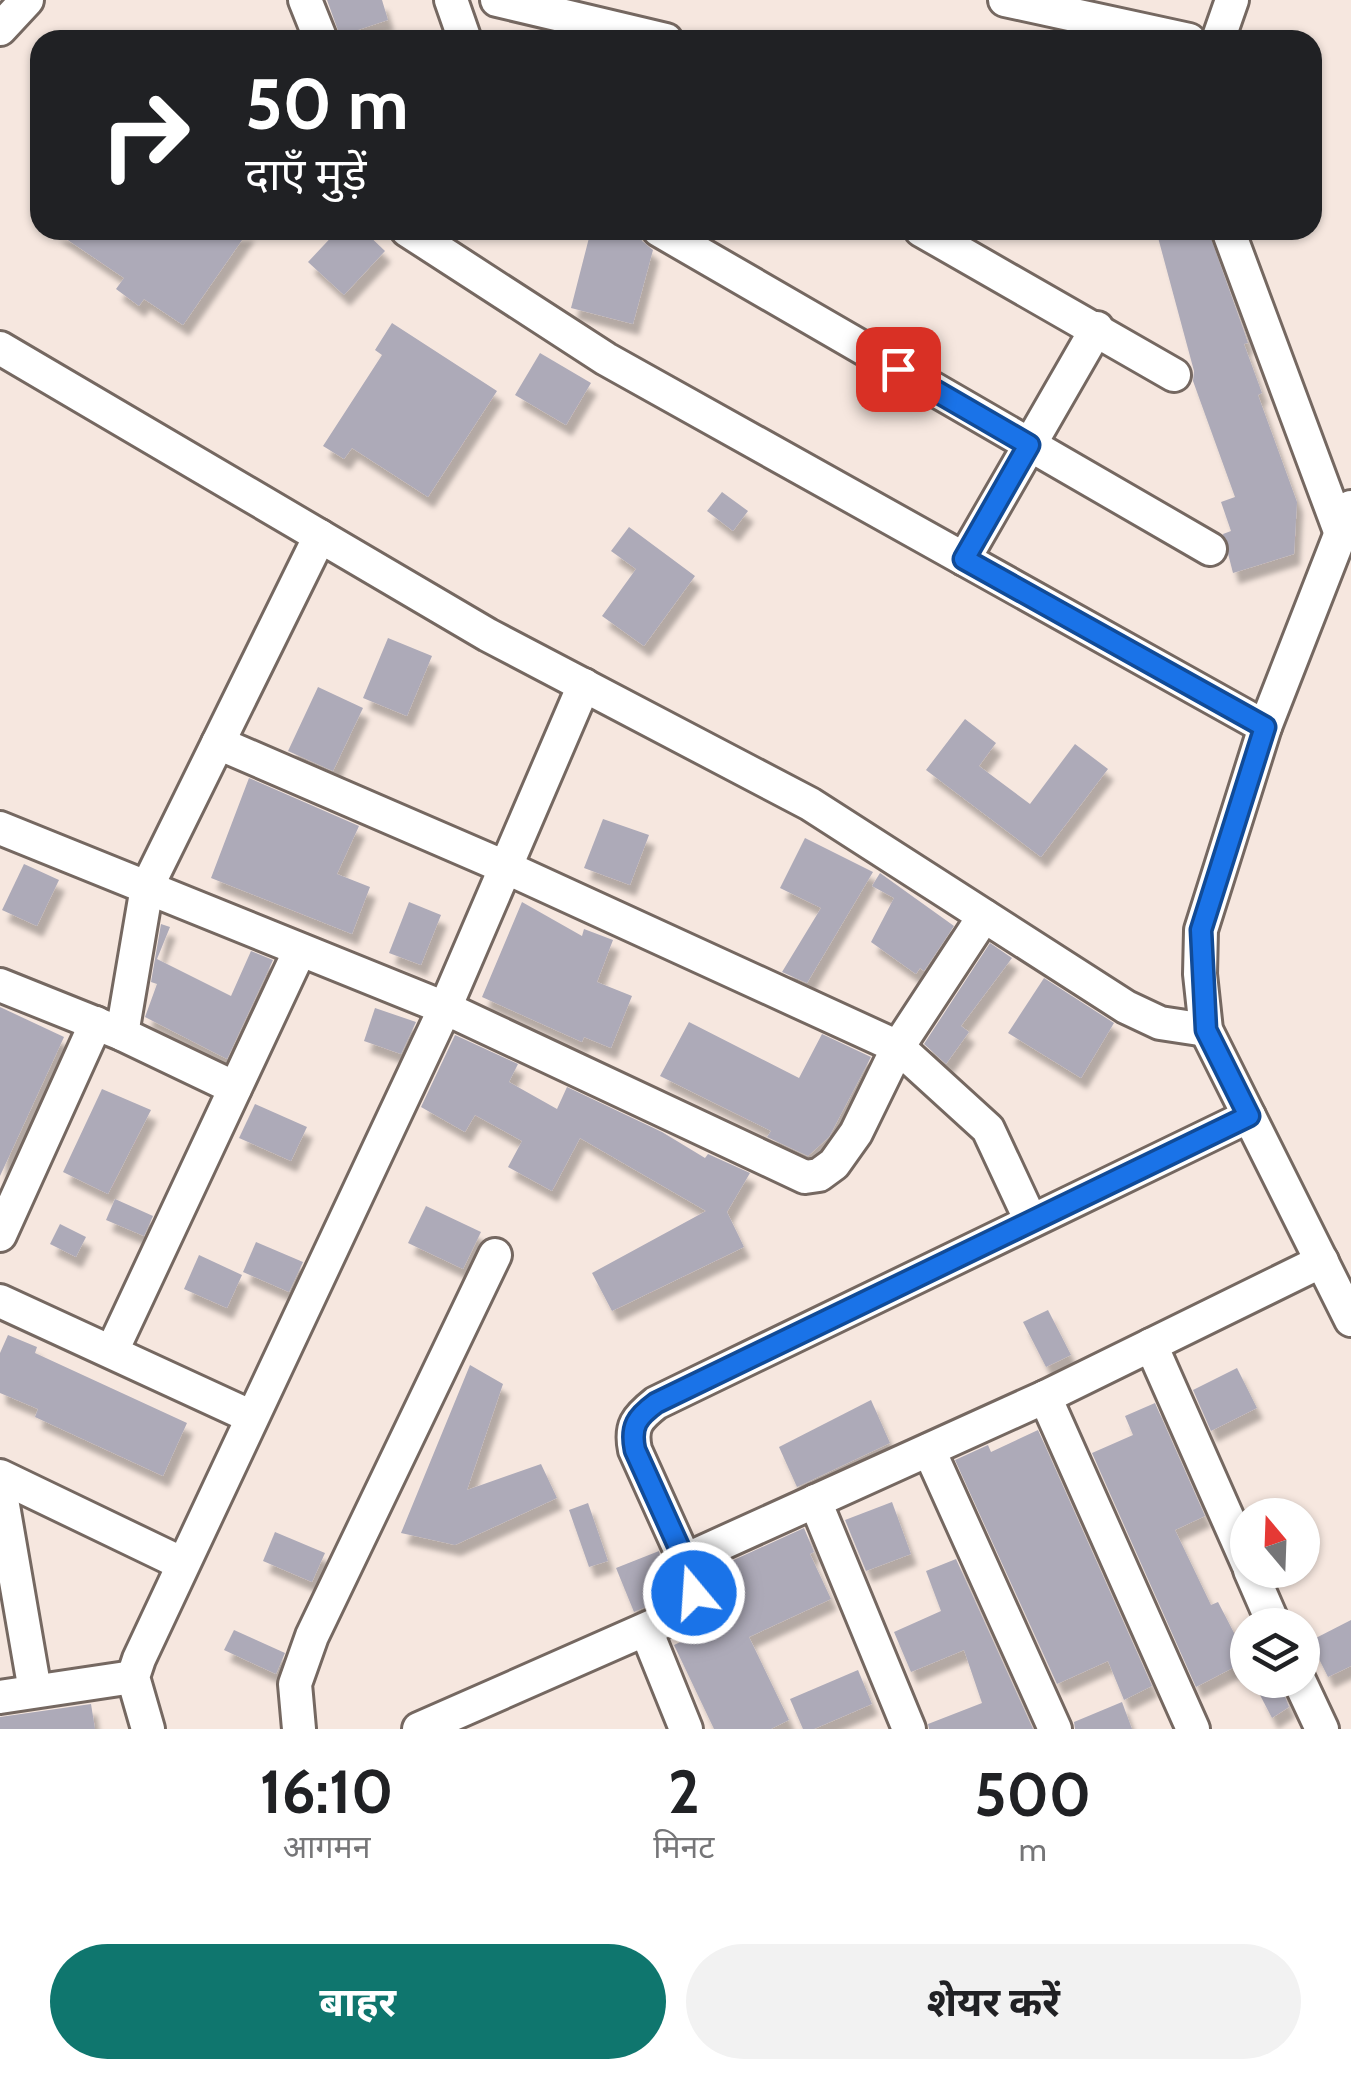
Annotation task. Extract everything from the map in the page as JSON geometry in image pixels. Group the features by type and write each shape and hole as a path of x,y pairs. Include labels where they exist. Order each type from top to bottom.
{"street":[{"path":"0,29 28,0"},
{"path":"305,0 316,30"},
{"path":"451,0 461,30"},
{"path":"497,0 624,30"},
{"path":"1005,0 1143,30"},
{"path":"1222,30 1232,0"},
{"path":"422,240 606,359 1265,727"},
{"path":"680,240 1210,549"},
{"path":"939,240 1174,376"},
{"path":"1232,240 1346,520 1265,727 1201,930 1206,1030 1351,1320"},
{"path":"964,559 1096,328"},
{"path":"0,348 488,635 810,804 1126,1006 1160,1023 1206,1030"},
{"path":"0,1235 109,1029 147,888 320,536"},
{"path":"148,1729 132,1677 181,1563 444,1008 584,685"},
{"path":"218,744 505,866 898,1048 988,1129 1031,1221"},
{"path":"0,828 444,1008 805,1177 820,1175 834,1164 856,1133 898,1048 984,916"},
{"path":"112,1351 300,950"},
{"path":"0,984 235,1088"},
{"path":"420,1729 646,1630 692,1604 687,1565 635,1450 632,1434 638,1417 656,1403 1249,1116"},
{"path":"299,1729 295,1684 312,1636 495,1255"},
{"path":"687,1565 694,1556 1045,1397 1322,1261"},
{"path":"0,1301 252,1418"},
{"path":"1152,1344 1230,1523"},
{"path":"1045,1397 1193,1729"},
{"path":"930,1450 1055,1729"},
{"path":"0,1476 181,1563"},
{"path":"0,1488 5,1546 36,1692"},
{"path":"814,1500 908,1729"},
{"path":"646,1630 686,1729"},
{"path":"0,1697 132,1677"},
{"path":"1307,1698 1322,1729"}],"building":[{"path":"327,0 382,0 388,20 358,30 338,30"},
{"path":"68,240 242,240 183,325 144,299 139,306 116,289 124,278"},
{"path":"329,240 373,240 385,251 344,295 308,262"},
{"path":"588,240 642,240 653,250 633,324 571,308"},
{"path":"1159,240 1212,240 1248,343 1244,344 1262,393 1258,395 1297,502 1294,554 1233,573 1223,534 1231,531 1221,502 1235,497 1193,381 1194,371"},
{"path":"392,323 497,391 428,497 352,448 344,459 323,446 382,355 375,350"},
{"path":"540,353 591,383 566,425 515,395"},
{"path":"722,492 748,511 733,531 707,511"},
{"path":"629,527 695,576 644,646 602,616 636,569 611,551"},
{"path":"388,638 432,656 407,716 363,698"},
{"path":"318,687 363,708 333,771 288,751"},
{"path":"965,719 996,743 979,766 1030,804 1075,744 1108,769 1041,857 926,770"},
{"path":"249,778 359,826 337,874 370,887 352,934 211,878"},
{"path":"603,819 649,835 630,885 584,868"},
{"path":"805,838 873,872 807,983 782,972 821,908 780,888"},
{"path":"24,864 59,880 37,926 2,910"},
{"path":"880,873 954,926 924,971 920,968 916,974 871,942 894,898 872,886"},
{"path":"409,902 441,915 421,965 389,953"},
{"path":"522,902 582,936 584,929 613,940 597,982 632,996 611,1048 584,1037 582,1042 482,997"},
{"path":"161,924 170,927 157,959 231,996 251,951 273,960 227,1059 145,1017 157,984 151,982"},
{"path":"990,943 1012,958 961,1026 969,1032 946,1064 924,1044"},
{"path":"1044,978 1114,1023 1081,1078 1008,1033"},
{"path":"0,1007 64,1037 0,1176"},
{"path":"375,1008 416,1022 401,1054 364,1041"},
{"path":"689,1022 799,1078 822,1034 871,1057 829,1137 808,1156 767,1137 771,1131 660,1076"},
{"path":"455,1035 518,1064 509,1082 557,1109 567,1087 662,1132 705,1158 708,1154 750,1173 727,1212 744,1247 612,1311 592,1273 706,1211 580,1138 552,1191 508,1167 522,1141 475,1115 465,1132 421,1107"},
{"path":"102,1089 151,1110 108,1194 63,1172"},
{"path":"255,1104 307,1127 291,1161 239,1138"},
{"path":"115,1199 153,1216 144,1236 106,1220"},
{"path":"426,1206 481,1232 463,1269 408,1243"},
{"path":"60,1224 86,1237 76,1257 50,1244"},
{"path":"256,1242 303,1262 289,1292 243,1272"},
{"path":"199,1255 242,1275 227,1308 184,1289"},
{"path":"1048,1310 1071,1355 1046,1367 1023,1322"},
{"path":"8,1335 37,1347 35,1353 187,1423 163,1476 35,1417 38,1409 0,1393 0,1353"},
{"path":"470,1365 503,1384 467,1490 541,1464 557,1498 455,1545 401,1533"},
{"path":"1237,1368 1257,1408 1211,1431 1193,1390"},
{"path":"871,1400 890,1443 797,1487 779,1447"},
{"path":"1155,1403 1205,1516 1175,1530 1211,1605 1218,1602 1230,1625 1230,1669 1196,1687 1092,1453 1133,1435 1125,1416"},
{"path":"1038,1430 1152,1686 1124,1700 1108,1661 1057,1684 955,1460 988,1445 991,1452"},
{"path":"892,1502 911,1554 866,1571 845,1520"},
{"path":"588,1503 608,1561 589,1567 569,1510"},
{"path":"804,1528 814,1552 810,1554 831,1599 749,1637 789,1720 771,1729 714,1729 674,1645 735,1616 714,1569"},
{"path":"275,1532 325,1553 312,1582 263,1561"},
{"path":"659,1551 671,1596 634,1612 616,1568"},
{"path":"956,1559 1033,1729 929,1729 928,1724 982,1703 964,1650 911,1672 894,1632 941,1611 926,1571"},
{"path":"1351,1620 1351,1666 1328,1677 1320,1661 1320,1636"},
{"path":"234,1630 285,1653 276,1674 224,1650"},
{"path":"858,1670 872,1704 814,1729 803,1729 790,1699"},
{"path":"1262,1698 1286,1698 1289,1707 1272,1718"},
{"path":"1122,1702 1132,1729 1075,1729 1074,1722"},
{"path":"91,1704 95,1729 0,1729 0,1717"}],"route":[{"path":"694,1593 687,1565 635,1450 632,1434 638,1417 656,1403 1249,1116 1206,1030 1200,974 1201,930 1265,727 964,559 1029,445 898,369"}]}
